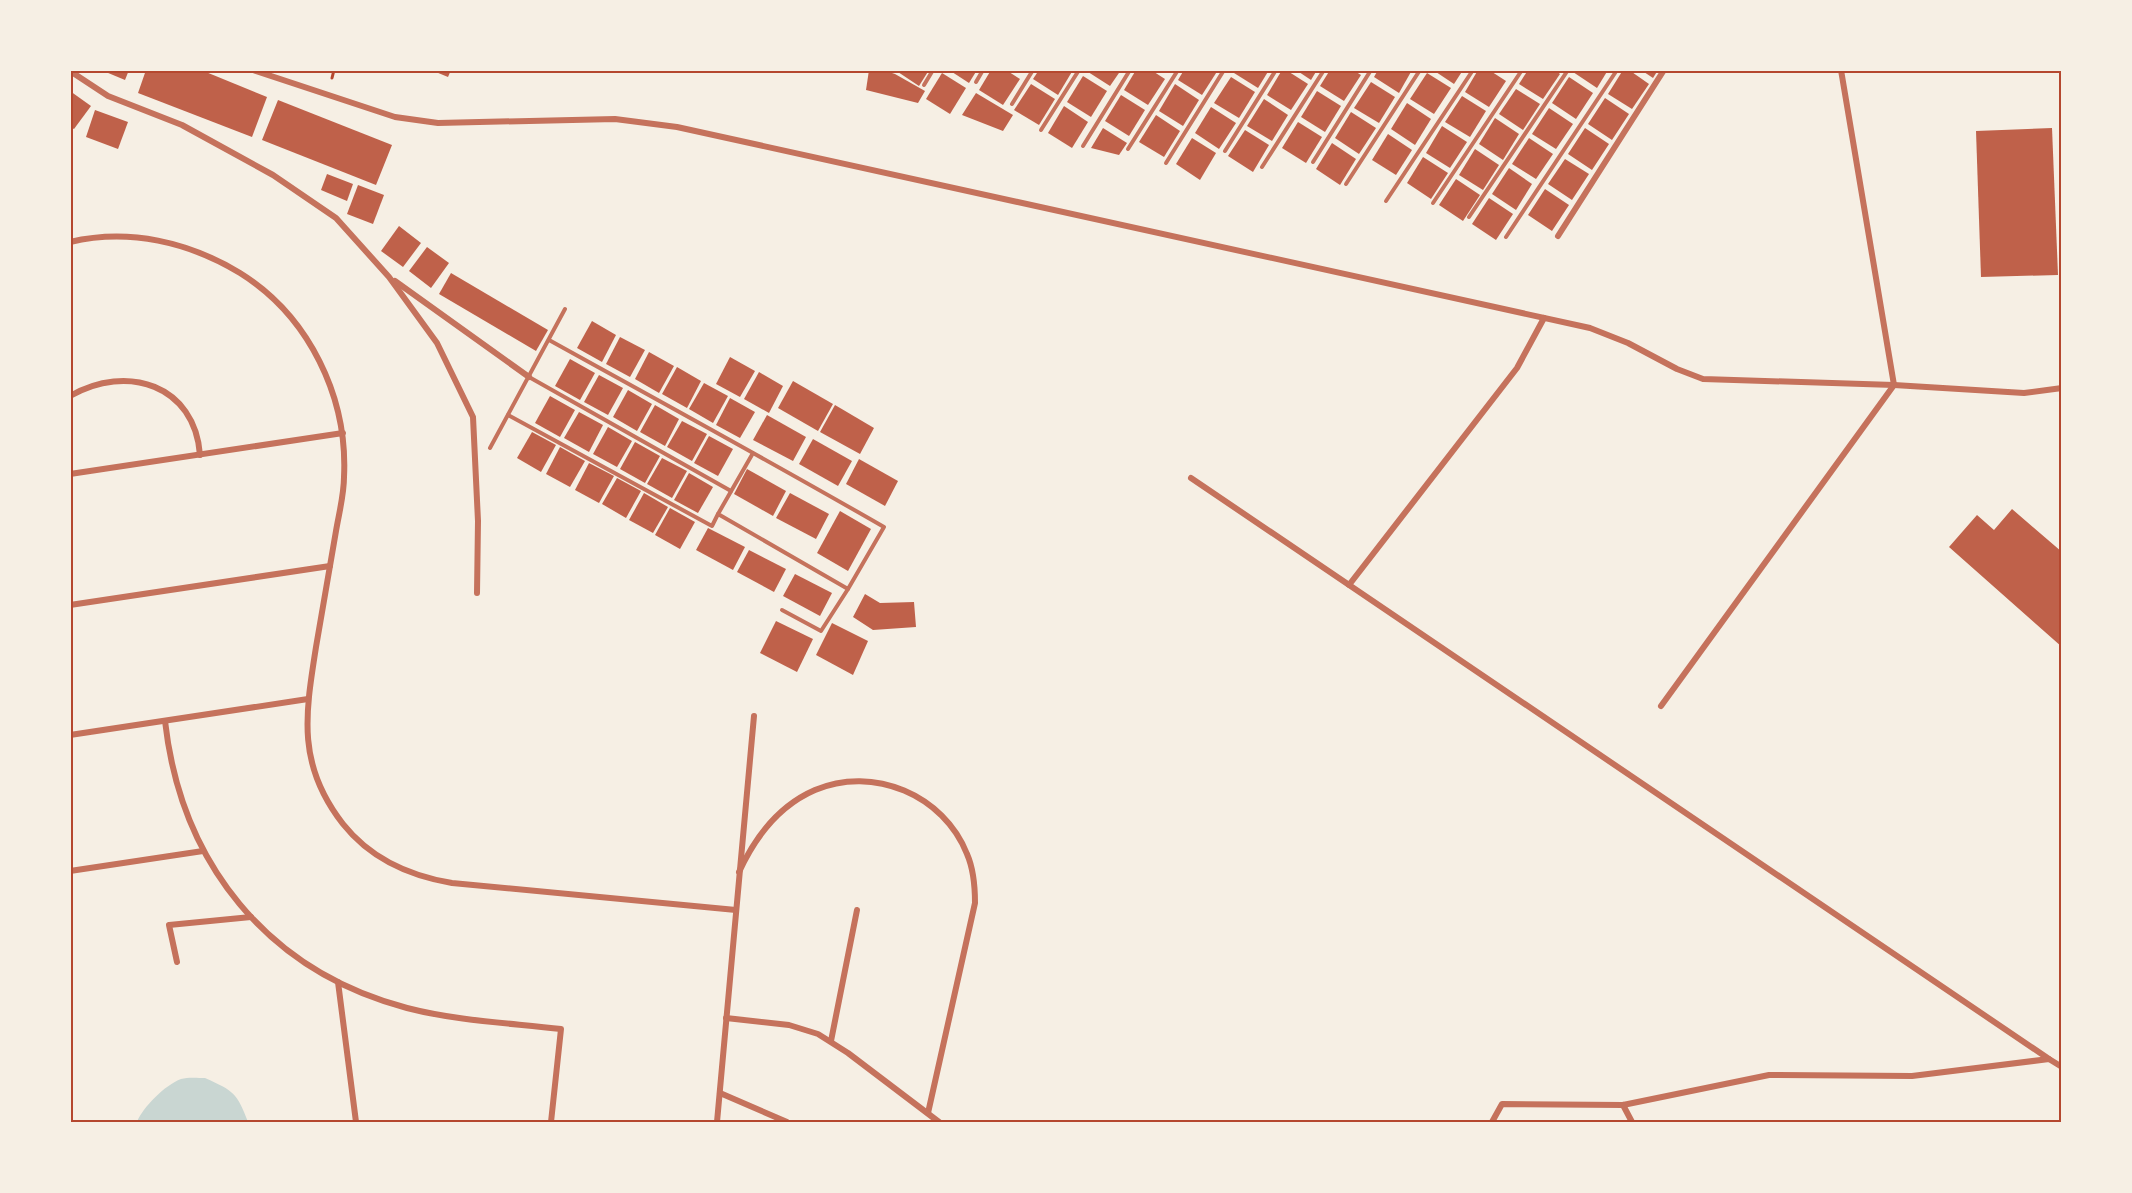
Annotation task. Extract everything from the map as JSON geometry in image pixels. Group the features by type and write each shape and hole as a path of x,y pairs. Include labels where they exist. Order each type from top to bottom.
{"street":[{"path":"253,70 395,117 438,123 615,119 677,127 1590,328 1628,343 1677,369 1703,379 1894,385 2024,393 2061,388"},
{"path":"1558,236 1664,70"},
{"path":"1661,706 1894,385 1841,70"},
{"path":"70,71 108,96 182,125 273,174 336,218 389,278 437,343 473,417 478,521 477,593"},
{"path":"70,242 87,238 131,237 175,244 217,260 255,283 288,313 314,350 333,390 343,433 344,478 306,719 311,759 325,796 335,813 354,836 395,866 432,880 736,910"},
{"path":"389,278 530,377"},
{"path":"1349,585 1517,368 1544,318"},
{"path":"70,396 81,389 109,381 137,382 159,389 178,401 188,412 199,440 200,455"},
{"path":"70,474 343,433"},
{"path":"1191,478 2061,1067"},
{"path":"70,605 330,566"},
{"path":"70,735 308,699"},
{"path":"717,1122 754,716"},
{"path":"165,721 176,784 192,828 218,876 251,917 300,959 338,982 380,1000 437,1015 561,1029 551,1122"},
{"path":"740,872 747,854 770,822 800,797 831,784 864,781 897,787 927,802 951,825 968,854 975,886 975,903 928,1113"},
{"path":"70,871 203,851"},
{"path":"831,1041 857,910"},
{"path":"177,962 169,925 251,917"},
{"path":"338,982 356,1122"},
{"path":"726,1018 789,1025 818,1034 831,1041 939,1122"},
{"path":"1492,1122 1502,1104 1623,1105 1768,1075 1912,1076 2049,1059"},
{"path":"720,1093 787,1122"},
{"path":"1623,1105 1632,1122"}],"lane":[{"path":"924,85 933,70"},
{"path":"976,82 983,70"},
{"path":"1012,104 1033,70"},
{"path":"1041,130 1079,70"},
{"path":"1083,146 1130,70"},
{"path":"1128,149 1178,70"},
{"path":"1166,163 1224,70"},
{"path":"1225,151 1276,70"},
{"path":"1262,167 1324,70"},
{"path":"1313,162 1371,70"},
{"path":"1346,184 1420,70"},
{"path":"1386,201 1473,70"},
{"path":"1433,203 1522,70"},
{"path":"1469,218 1568,70"},
{"path":"1506,237 1617,70"},
{"path":"490,448 565,309"},
{"path":"549,340 884,527 821,631 782,610"},
{"path":"530,377 731,491"},
{"path":"508,415 711,526 753,453"},
{"path":"718,514 848,589"}],"path":[{"path":"332,78 334,70"}],"shaded area":[{"path":"184,1078 205,1078 233,1094 241,1105 248,1122 137,1122 149,1103 168,1086"}],"building":[{"path":"101,70 129,70 125,80"},
{"path":"146,70 201,70 267,97 252,137 138,93"},
{"path":"431,70 451,70 448,77"},
{"path":"869,70 883,70 895,74 925,91 918,103 866,90"},
{"path":"895,70 929,70 919,86"},
{"path":"949,70 977,70 969,83"},
{"path":"991,70 1006,70 1020,79 1003,105 979,90"},
{"path":"1039,70 1073,70 1058,95 1033,79"},
{"path":"1085,70 1121,70 1110,86"},
{"path":"1136,70 1151,70 1165,79 1148,105 1124,90"},
{"path":"1184,70 1218,70 1202,95 1178,80"},
{"path":"1236,70 1269,70 1258,88 1234,73"},
{"path":"1282,70 1286,70 1308,84 1291,110 1267,95"},
{"path":"1296,70 1317,70 1311,80"},
{"path":"1330,70 1353,70 1361,75 1344,101 1320,86"},
{"path":"1378,70 1412,70 1399,93 1374,77"},
{"path":"1433,70 1463,70 1454,84"},
{"path":"1478,70 1489,70 1506,81 1489,107 1465,92"},
{"path":"1528,70 1555,70 1560,74 1543,99 1519,84"},
{"path":"1574,70 1608,70 1597,88 1573,72"},
{"path":"1623,70 1629,70 1649,84 1632,109 1608,94"},
{"path":"1641,70 1658,70 1653,78"},
{"path":"942,73 966,88 950,114 926,99"},
{"path":"1427,73 1451,88 1434,114 1410,99"},
{"path":"1083,76 1107,91 1091,117 1067,102"},
{"path":"1231,77 1255,92 1239,118 1214,103"},
{"path":"1569,77 1593,93 1576,119 1552,103"},
{"path":"1371,82 1395,97 1379,123 1354,108"},
{"path":"1031,84 1055,99 1039,125 1014,110"},
{"path":"1175,84 1199,100 1183,126 1159,111"},
{"path":"1516,89 1540,104 1523,130 1499,114"},
{"path":"70,91 91,106 74,129 70,127"},
{"path":"1317,91 1341,106 1325,132 1301,117"},
{"path":"976,93 1013,115 1003,131 962,115"},
{"path":"1121,95 1145,110 1129,136 1105,121"},
{"path":"1462,96 1486,111 1470,137 1445,122"},
{"path":"1605,98 1629,114 1612,140 1588,124"},
{"path":"1264,99 1288,115 1272,141 1247,126"},
{"path":"278,100 392,145 376,185 262,140"},
{"path":"1407,103 1431,119 1415,145 1391,129"},
{"path":"1064,106 1088,122 1072,148 1048,133"},
{"path":"1211,107 1236,123 1219,149 1195,133"},
{"path":"1549,108 1573,124 1556,149 1532,134"},
{"path":"95,110 128,122 118,149 86,137"},
{"path":"1351,112 1376,128 1359,154 1335,138"},
{"path":"1156,115 1180,131 1164,157 1139,142"},
{"path":"1495,118 1519,134 1503,160 1479,144"},
{"path":"1298,122 1322,137 1306,163 1282,148"},
{"path":"1442,126 1467,142 1450,168 1426,153"},
{"path":"1103,128 1127,143 1119,155 1091,148"},
{"path":"1585,128 1609,144 1592,170 1568,154"},
{"path":"2052,128 2058,275 1981,277 1976,131"},
{"path":"1245,130 1269,145 1253,172 1228,156"},
{"path":"1388,134 1412,150 1396,175 1372,160"},
{"path":"1192,138 1216,153 1200,180 1176,164"},
{"path":"1529,138 1553,154 1536,179 1512,164"},
{"path":"1332,143 1356,159 1340,185 1316,169"},
{"path":"1475,149 1499,165 1483,190 1459,175"},
{"path":"1423,157 1448,173 1431,199 1407,183"},
{"path":"1565,159 1589,174 1572,200 1548,184"},
{"path":"1509,168 1532,184 1516,210 1492,194"},
{"path":"327,174 353,184 347,201 321,190"},
{"path":"1456,179 1480,195 1463,221 1439,205"},
{"path":"358,185 384,195 373,224 347,214"},
{"path":"1545,189 1569,205 1552,231 1528,215"},
{"path":"1489,198 1513,214 1496,240 1472,224"},
{"path":"399,226 421,243 403,267 381,251"},
{"path":"427,247 449,263 431,288 409,271"},
{"path":"451,273 548,330 536,351 439,294"},
{"path":"592,321 616,335 602,362 577,348"},
{"path":"620,337 645,350 630,377 606,364"},
{"path":"649,352 674,366 659,393 635,379"},
{"path":"730,357 755,371 740,397 716,384"},
{"path":"570,359 595,373 580,400 555,386"},
{"path":"677,367 701,381 687,408 662,394"},
{"path":"759,372 783,386 769,413 744,399"},
{"path":"599,375 623,388 608,415 584,402"},
{"path":"793,381 833,404 818,431 778,408"},
{"path":"704,383 728,396 713,423 689,409"},
{"path":"628,390 652,404 637,431 613,417"},
{"path":"550,396 575,410 560,437 535,423"},
{"path":"730,398 755,412 740,438 716,425"},
{"path":"655,405 679,419 665,446 640,432"},
{"path":"835,405 874,428 860,454 820,432"},
{"path":"579,412 603,425 589,452 564,438"},
{"path":"767,415 806,437 793,461 753,440"},
{"path":"682,421 707,434 692,461 667,447"},
{"path":"608,427 632,441 617,467 593,454"},
{"path":"532,432 556,445 541,472 517,458"},
{"path":"709,436 733,449 718,476 694,463"},
{"path":"813,439 852,461 838,486 799,464"},
{"path":"635,442 660,456 645,483 620,469"},
{"path":"560,447 585,461 570,487 546,474"},
{"path":"662,458 687,471 672,498 647,484"},
{"path":"859,459 898,481 885,506 846,484"},
{"path":"589,463 614,476 599,503 575,490"},
{"path":"747,469 786,491 773,516 734,494"},
{"path":"689,473 713,487 698,513 674,500"},
{"path":"617,478 641,491 626,518 602,504"},
{"path":"644,493 668,507 653,533 629,520"},
{"path":"790,493 829,514 816,539 776,518"},
{"path":"670,508 695,522 680,549 655,535"},
{"path":"2012,509 2062,552 2062,647 1949,547 1977,515 1994,530"},
{"path":"840,511 871,529 848,571 817,553"},
{"path":"708,528 745,547 733,570 696,550"},
{"path":"749,550 786,569 774,592 737,572"},
{"path":"795,574 832,593 820,616 783,596"},
{"path":"865,594 880,603 914,602 916,627 873,630 853,617"},
{"path":"776,621 813,639 797,672 760,653"},
{"path":"832,623 868,641 853,675 816,655"}]}
